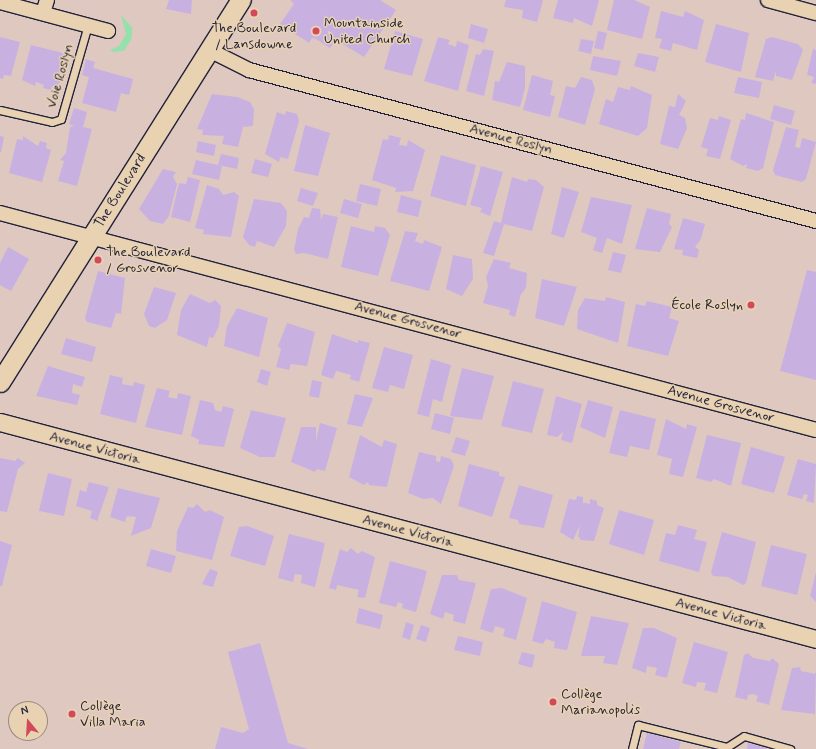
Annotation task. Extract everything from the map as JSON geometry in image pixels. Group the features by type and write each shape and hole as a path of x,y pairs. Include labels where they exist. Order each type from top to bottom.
{"main road":[{"name":"The Boulevard","path":"0,382 239,0"}],"street":[{"path":"768,0 816,12"},
{"path":"0,2 45,7 88,25 108,31"},
{"name":"Avenue Roslyn","path":"209,50 249,70 816,221"},
{"name":"Avenue Grosvenor","path":"0,213 92,236 816,430"},
{"name":"Avenue Victoria","path":"0,422 816,638"}],"lane":[{"name":"Voie Roslyn","path":"0,110 49,122 61,118 88,25"},
{"path":"632,749 638,725 709,746 727,747 744,736 790,749"}],"green space":[{"path":"121,15 132,27 132,38 124,51 113,52 110,50 119,46 126,34"}],"building":[{"path":"169,0 192,0 191,14 166,9"},
{"path":"290,0 380,0 396,10 364,57 336,40 330,48 312,38 309,43 280,24 294,4"},
{"path":"506,0 543,0 537,22 522,18 523,10 504,7"},
{"path":"558,0 599,0 592,26 574,18 573,23 553,18"},
{"path":"614,0 634,0 650,7 642,39 607,30"},
{"path":"661,11 683,17 685,11 704,20 697,50 673,43 671,51 659,48 662,39 655,38"},
{"path":"471,24 488,29 484,43 468,38"},
{"path":"716,24 749,33 741,72 705,62"},
{"path":"395,31 423,39 412,76 384,69"},
{"path":"598,31 607,33 603,50 594,48"},
{"path":"0,37 20,42 11,76 4,75 3,79 0,78"},
{"path":"438,37 450,40 448,44 456,47 457,41 469,45 458,91 424,81"},
{"path":"772,37 798,44 803,50 792,80 776,76 776,71 773,81 755,77 766,39"},
{"path":"581,39 594,41 591,54 578,51"},
{"path":"31,45 67,54 58,88 52,86 51,90 43,88 44,85 36,82 35,86 22,80"},
{"path":"483,49 494,51 484,96 466,91 476,54 480,55"},
{"path":"813,49 816,50 816,84 811,83 814,77 807,75"},
{"path":"638,53 659,57 655,72 634,66"},
{"path":"593,56 621,61 617,76 590,70"},
{"path":"86,59 95,62 93,68 133,79 129,95 121,93 116,112 82,103 89,77 82,75"},
{"path":"507,62 525,66 525,88 520,107 492,100 495,81 499,82"},
{"path":"532,75 553,81 550,95 555,96 550,117 523,110"},
{"path":"581,77 592,80 595,89 585,125 558,117 566,86 575,88"},
{"path":"738,77 762,82 759,98 734,93"},
{"path":"631,86 652,95 647,128 638,136 599,124 606,99 613,102 618,87 630,90"},
{"path":"212,94 237,97 250,102 254,109 253,126 243,127 238,147 222,144 224,136 202,135 203,130 197,129"},
{"path":"678,94 686,101 679,115 685,118 687,128 678,149 660,144 669,106 675,107"},
{"path":"774,105 795,111 791,125 770,119"},
{"path":"74,108 87,112 83,127 92,129 77,186 58,181 64,161 60,160 66,153 70,127 74,126 69,124"},
{"path":"286,111 297,114 299,121 288,159 280,157 279,162 265,154 277,112 285,115"},
{"path":"746,113 774,122 763,168 758,171 746,168 747,164 743,166 730,159 741,119 745,120"},
{"path":"719,116 731,120 720,159 706,156 708,149 701,147 710,118 718,120"},
{"path":"305,125 330,133 318,176 294,171"},
{"path":"786,127 799,130 795,147 800,148 802,138 816,142 806,179 802,182 775,175 773,170"},
{"path":"389,135 401,138 399,145 407,146 408,140 425,150 413,191 395,192 396,188 372,180 383,139 388,140"},
{"path":"0,136 4,137 1,152 0,152"},
{"path":"23,136 38,146 40,141 47,143 46,148 51,150 42,182 9,173 17,139 23,140"},
{"path":"198,141 216,145 214,156 196,152"},
{"path":"221,154 239,158 237,169 218,165"},
{"path":"441,155 476,165 466,206 430,196"},
{"path":"255,159 272,164 268,177 251,173"},
{"path":"196,160 222,166 219,180 192,174"},
{"path":"481,166 503,172 490,216 480,212 482,208 470,205"},
{"path":"163,169 176,172 173,177 177,184 169,216 163,224 150,221 139,209"},
{"path":"188,177 200,180 190,222 171,217 179,183 186,184"},
{"path":"512,177 527,182 528,179 536,180 544,187 532,231 504,224 494,256 483,253 494,221 501,223"},
{"path":"360,184 381,189 377,206 356,201"},
{"path":"207,185 219,189 223,195 234,192 239,196 231,237 203,234 204,230 195,228"},
{"path":"562,187 579,192 564,238 551,234"},
{"path":"301,188 318,193 313,206 297,201"},
{"path":"401,195 422,201 418,217 397,212"},
{"path":"591,197 632,205 622,244 607,238 602,253 593,250 597,238 581,232"},
{"path":"254,199 281,203 287,211 286,226 274,247 257,241 255,247 249,245 243,237"},
{"path":"344,199 362,204 358,218 340,213"},
{"path":"312,208 320,209 321,220 323,214 338,217 328,259 304,253 296,254 294,250 298,229 304,217 309,218"},
{"path":"647,208 671,214 669,224 672,227 660,252 635,249"},
{"path":"683,218 705,224 701,239 695,247 699,250 697,258 682,255 683,250 674,249"},
{"path":"351,226 374,232 375,226 385,228 390,235 378,276 341,267"},
{"path":"405,231 418,233 415,241 423,244 424,240 442,247 429,291 390,281"},
{"path":"8,247 29,259 11,291 0,285 0,263"},
{"path":"613,252 626,255 621,273 608,270"},
{"path":"453,255 472,259 473,279 462,296 446,289"},
{"path":"494,259 511,263 509,268 527,273 526,288 521,294 515,317 509,315 510,310 483,303 488,286 486,277"},
{"path":"807,270 816,272 816,380 780,371"},
{"path":"98,271 125,278 121,314 116,313 111,328 87,322 85,318"},
{"path":"542,279 577,287 564,326 535,318"},
{"path":"154,287 176,293 167,320 155,328 149,326 144,314"},
{"path":"190,294 210,303 215,300 221,306 219,326 213,338 209,337 207,347 177,335 181,310"},
{"path":"606,297 625,302 618,343 577,329 578,310 585,298 605,301"},
{"path":"647,301 672,307 669,318 679,321 668,356 627,346 636,304 645,306"},
{"path":"237,308 268,318 259,357 224,346 227,326"},
{"path":"287,323 315,332 307,366 291,364 289,370 276,367 281,349 278,346"},
{"path":"332,334 358,343 358,340 370,343 359,382 350,379 351,375 336,371 333,379 321,375"},
{"path":"66,338 96,347 92,362 61,354"},
{"path":"384,347 413,355 404,389 390,385 388,392 372,388"},
{"path":"431,359 451,365 442,402 433,399 429,417 417,414"},
{"path":"48,366 85,377 82,387 73,384 72,393 80,395 77,405 36,396"},
{"path":"462,368 494,376 482,420 450,416"},
{"path":"261,369 271,372 267,386 257,382"},
{"path":"110,375 123,378 122,384 133,386 134,382 145,385 136,423 100,414"},
{"path":"312,380 322,382 319,398 309,396"},
{"path":"513,381 544,389 532,433 501,426"},
{"path":"157,388 170,391 168,397 177,399 178,393 191,396 182,435 145,427"},
{"path":"355,394 373,398 362,427 347,424"},
{"path":"556,396 582,404 572,443 561,440 563,432 557,437 547,435"},
{"path":"200,400 213,403 215,410 221,412 223,406 234,409 224,447 198,444 199,440 191,436"},
{"path":"588,400 613,407 605,438 580,427"},
{"path":"251,410 286,418 275,457 260,457 240,448"},
{"path":"620,410 656,419 649,450 630,446 627,457 609,453"},
{"path":"435,413 454,418 450,434 431,429"},
{"path":"666,419 686,429 687,424 697,427 683,477 669,474 672,459 657,455"},
{"path":"320,423 337,428 325,471 317,469 315,472 291,462 301,427 316,427 316,441"},
{"path":"360,435 382,447 384,440 397,444 387,487 369,485 368,482 364,485 349,477"},
{"path":"707,435 741,443 731,486 714,479 711,482 696,478"},
{"path":"456,437 470,441 465,456 451,452"},
{"path":"751,447 785,457 774,493 741,484"},
{"path":"419,452 436,456 436,461 440,462 441,456 451,459 454,466 441,504 433,498 423,499 408,493"},
{"path":"0,458 15,461 18,458 25,463 18,469 7,512 0,511"},
{"path":"798,459 816,464 814,503 806,501 808,495 804,494 802,499 787,495"},
{"path":"469,464 499,472 499,476 505,477 492,517 458,506"},
{"path":"48,473 72,479 64,516 39,511"},
{"path":"89,482 109,487 97,521 90,518 92,511 76,506 80,490 86,492"},
{"path":"519,485 553,495 544,528 519,524 518,520 509,518"},
{"path":"118,488 160,498 151,528 131,536 136,517 127,516 125,522 110,517"},
{"path":"577,496 583,497 583,503 590,504 590,499 597,501 597,505 604,508 594,541 581,540 578,536 580,525 573,540 560,532 569,499 576,500"},
{"path":"197,504 205,512 210,510 224,517 212,560 176,551 177,531 188,507 193,508"},
{"path":"619,510 654,520 644,555 609,544"},
{"path":"678,525 697,530 694,539 707,542 699,572 659,561 666,533 675,535"},
{"path":"247,526 274,536 265,566 230,556 239,527"},
{"path":"722,532 756,542 746,583 743,585 728,577 713,576 711,572"},
{"path":"289,534 325,543 315,587 301,583 302,575 295,574 293,582 278,578"},
{"path":"0,541 12,545 2,586 0,586"},
{"path":"771,545 807,554 797,595 761,586"},
{"path":"351,548 358,554 362,551 375,557 365,598 357,597 359,590 337,585 336,590 329,588 340,549 347,552"},
{"path":"151,549 176,556 171,573 146,566"},
{"path":"390,561 427,571 416,612 402,608 403,604 398,602 396,607 379,603"},
{"path":"210,569 218,572 213,587 202,584"},
{"path":"816,572 816,602 810,596"},
{"path":"442,575 457,575 459,580 476,583 465,624 453,621 454,615 445,612 443,619 430,614"},
{"path":"502,588 527,598 516,640 503,636 505,629 495,626 493,633 480,629 491,589"},
{"path":"542,601 577,612 567,650 554,648 555,642 546,639 543,644 532,641"},
{"path":"359,608 383,615 380,629 356,623"},
{"path":"591,616 629,623 617,665 603,663 605,656 581,656"},
{"path":"406,622 414,625 410,640 402,637"},
{"path":"421,625 430,628 426,642 416,639"},
{"path":"643,628 654,628 677,638 667,678 655,675 657,668 647,666 646,673 632,668"},
{"path":"458,636 483,642 480,656 454,650"},
{"path":"694,642 728,652 717,693 704,690 706,683 697,682 696,687 682,683"},
{"path":"260,643 288,743 308,749 215,749 221,727 243,733 249,729 228,652"},
{"path":"522,652 535,655 532,668 518,664"},
{"path":"748,653 753,658 770,661 772,658 779,664 769,705 756,701 758,696 753,694 748,695 747,700 735,697 744,655"},
{"path":"800,667 801,671 815,674 816,671 815,714 781,710 792,668"},
{"path":"647,733 681,742 679,749 643,749"},
{"path":"748,743 767,748 767,749 747,749"}],"place":[{"name":"The Boulevard / Lansdowne","path":"254,13"},
{"name":"Mountainside United Church","path":"316,31"},
{"name":"The Boulevard / Grosvenor","path":"98,260"},
{"name":"École Roslyn","path":"751,305"},
{"name":"Collège Marianopolis","path":"553,702"},
{"name":"Collège Villa Maria","path":"72,714"}]}
